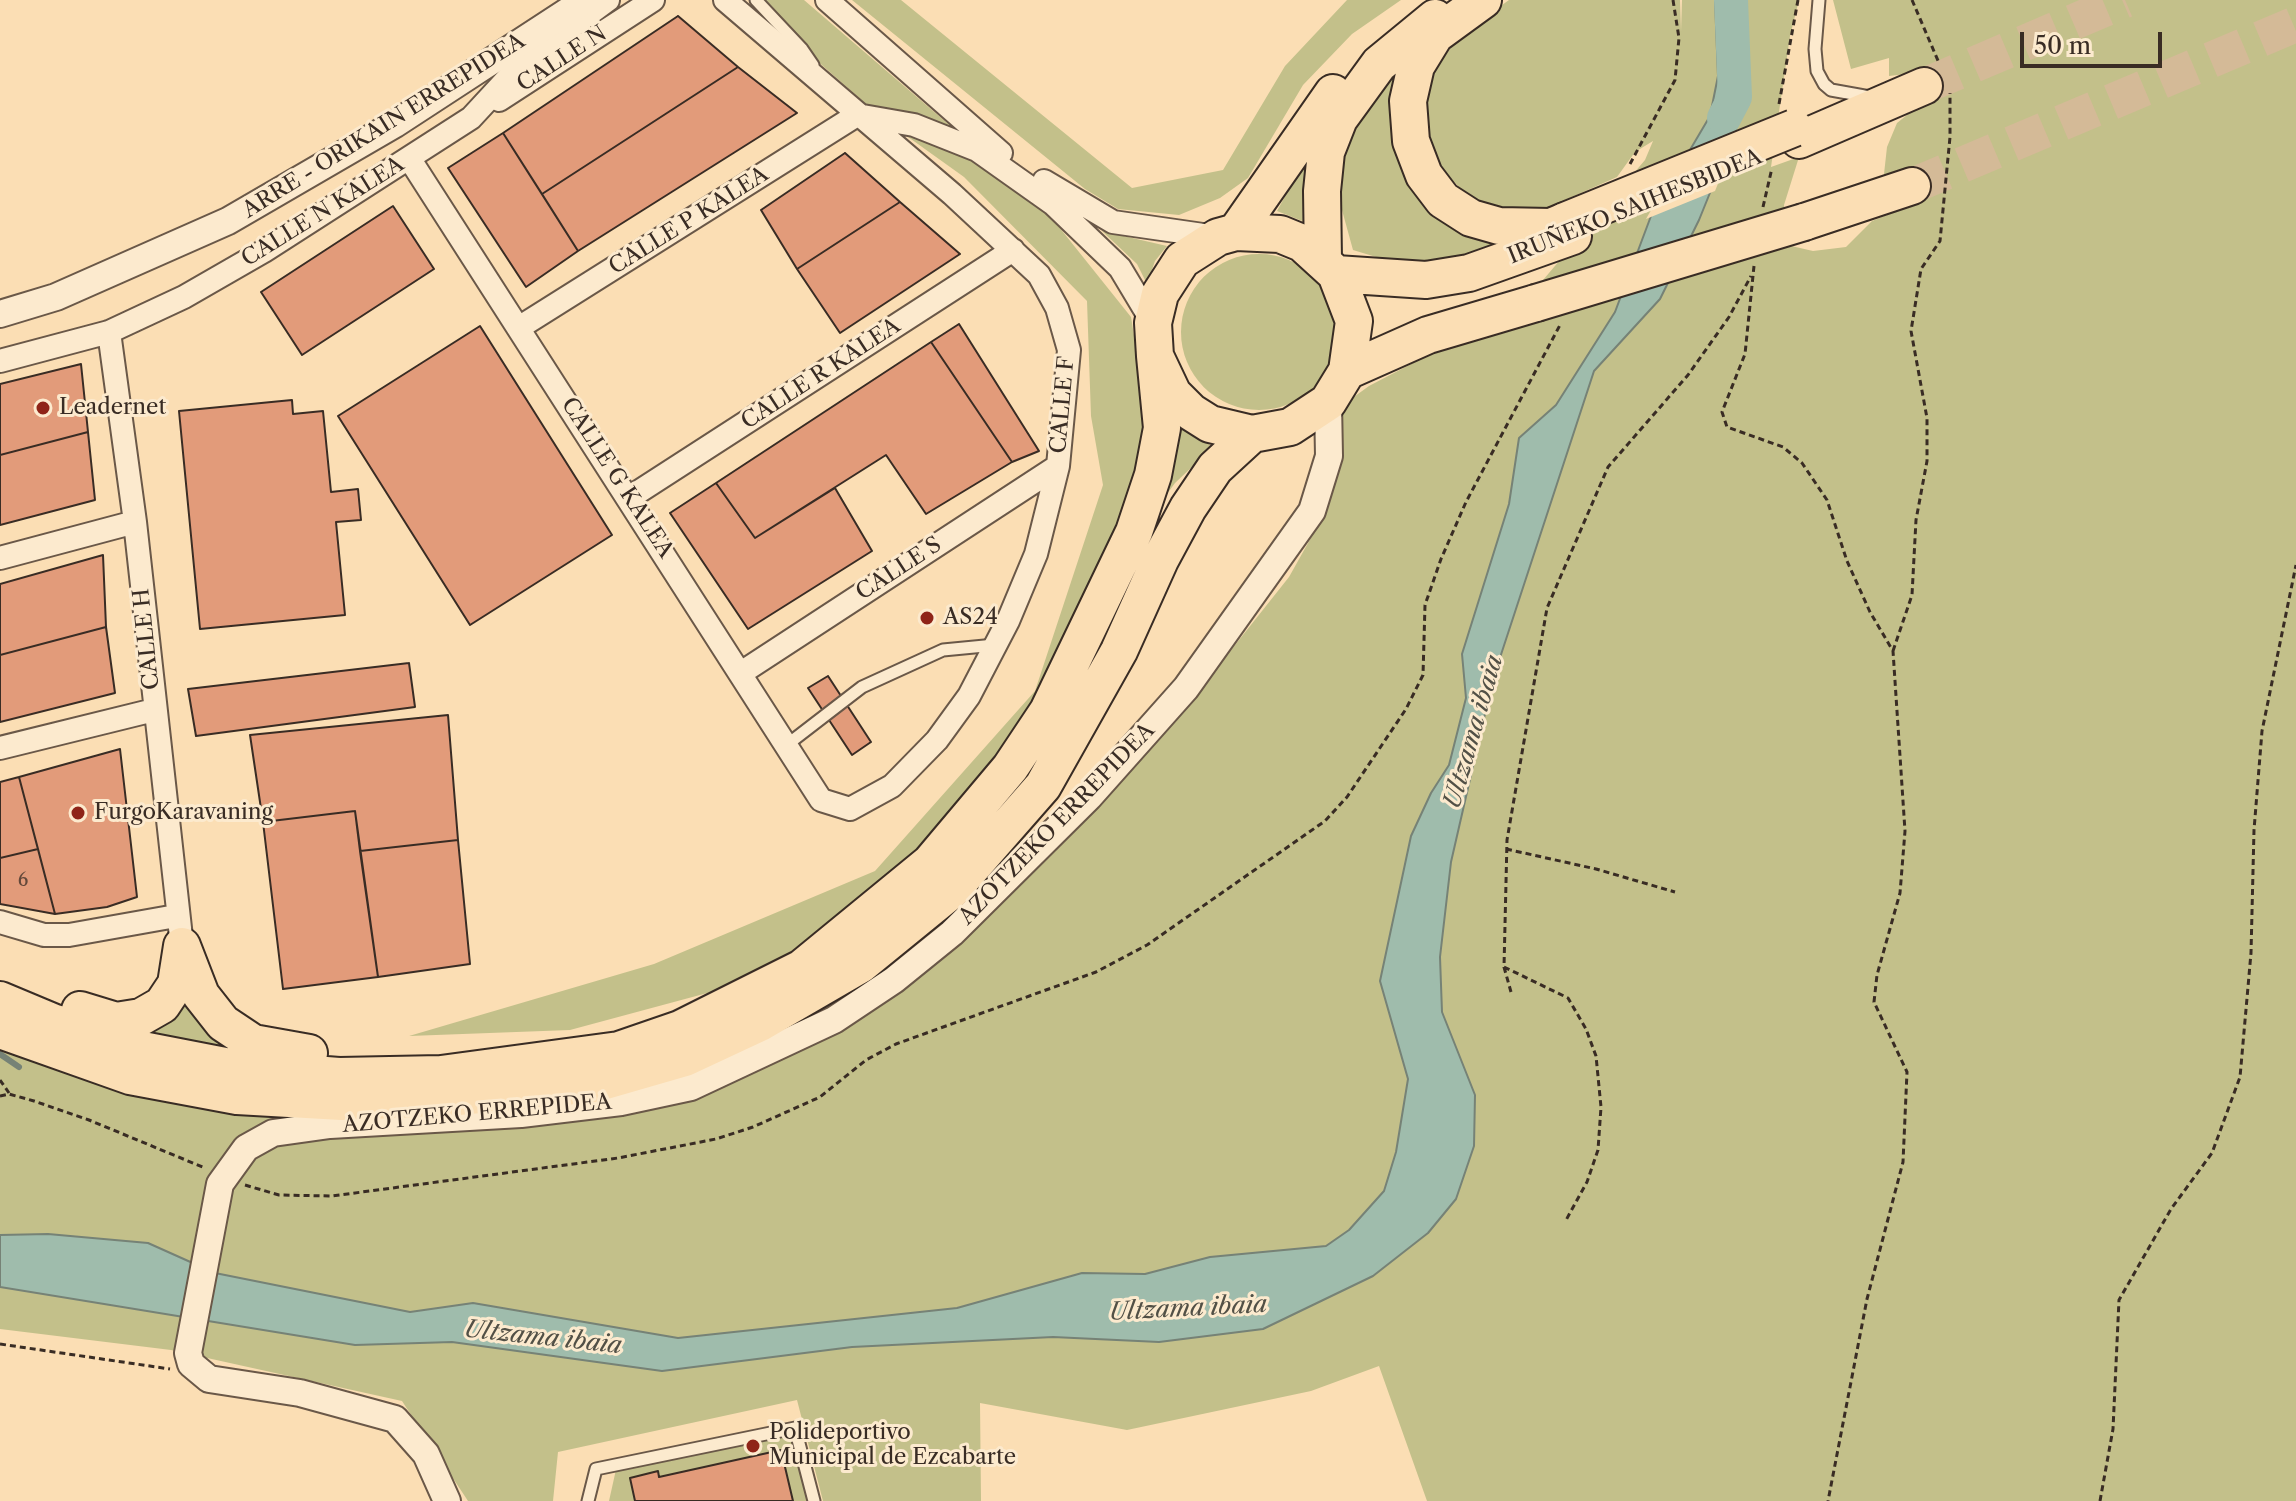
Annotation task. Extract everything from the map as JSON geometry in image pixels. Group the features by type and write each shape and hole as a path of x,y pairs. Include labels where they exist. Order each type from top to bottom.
{"highway":[{"path":"0,1000 55,1023 137,1049 235,1068 339,1076 441,1074 619,1050 680,1029 802,968 930,863 1010,768 1048,711 1134,532 1153,475 1162,428 1154,339 1160,294 1182,260 1227,235 1338,86 1396,28 1438,0"},
{"path":"1154,339 1173,394 1191,412 1210,424 1252,434 1290,427 1328,402 1347,371 1354,321 1330,266 1322,191 1326,152 1339,119 1379,64 1432,20 1464,0"},
{"path":"1483,0 1435,35 1416,66 1408,101 1411,141 1424,175 1443,200 1471,218 1499,226 1569,228"},
{"name":"IRUÑEKO SAIHESBIDEA","path":"1330,266 1426,280 1469,273 1796,134 1842,121 1938,81"},
{"path":"1347,371 1428,335 1804,222 1912,186"},
{"path":"1227,235 1280,234 1302,243 1330,266"},
{"path":"0,1030 130,1076 237,1096 342,1102 448,1098 595,1084 685,1058 760,1023 860,965 952,890 1043,786 1119,651 1160,560 1188,508 1215,468 1252,434"},
{"path":"179,931 201,995 223,1023 253,1043 297,1052 356,1057 590,1054"},
{"path":"0,979 90,1014 116,1021 141,1017 162,1005 176,984 179,931"}],"street":[{"name":"ARRE - ORIKAIN ERREPIDEA","path":"0,314 85,285 228,221 395,124 585,0"},
{"name":"CALLE N KALEA","path":"0,361 109,332 198,290 471,118 520,65 608,0"},
{"name":"CALLE N","path":"471,118 653,0"},
{"name":"CALLE F","path":"725,0 1039,275 1057,308 1069,350 1058,466 1036,554 996,645 969,696 945,729 892,786 850,809 821,800"},
{"path":"827,0 999,151 1120,268 1154,339"},
{"path":"857,115 914,125 977,150 1056,206"},
{"name":"CALLE P KALEA","path":"520,327 857,115"},
{"path":"999,151 1113,222 1227,235"},
{"name":"CALLE G KALEA","path":"409,158 788,744 821,800"},
{"name":"CALLE R KALEA","path":"629,498 1013,250"},
{"name":"CALLE H","path":"109,332 135,522 179,931"},
{"name":"AZOTZEKO ERREPIDEA","path":"191,1364 188,1353 212,1217 225,1176 246,1148 273,1133 330,1125 521,1114 621,1102 691,1087 834,1020 882,988 952,933 1074,813 1186,688 1297,536 1324,479 1329,456 1328,402"},
{"path":"1290,427 1315,444 1324,479"},
{"name":"CALLE S","path":"741,673 1058,466"},
{"path":"0,558 135,522"},
{"path":"0,748 154,710"},
{"path":"0,922 44,935 179,931"},
{"path":"191,1364 209,1379 300,1393 395,1419 426,1454 447,1501"}],"lane":[{"path":"756,0 802,49 816,70 817,81"},
{"path":"1819,0 1815,49 1817,71 1824,84 1831,90 1890,100"},
{"path":"788,744 862,687 943,650 996,645"},
{"path":"588,1501 596,1469 795,1428 814,1501"}],"path":[{"path":"1828,1501 1867,1299 1903,1162 1907,1072 1874,1002 1877,975 1900,893 1905,831 1893,651 1912,595 1916,520 1927,461 1927,418 1911,331 1921,269 1940,241 1952,101 1938,81 1928,30 1912,0"},
{"path":"1511,992 1504,967 1506,849 1547,608 1608,467 1688,375 1729,317 1750,282 1755,257 1745,354 1722,412 1727,427 1783,447 1802,463 1827,500 1847,561 1870,612 1893,651"},
{"path":"2100,1501 2113,1429 2119,1300 2171,1209 2212,1153 2240,1077 2251,953 2254,830 2262,731 2296,565"},
{"path":"1506,849 1596,869 1675,892"},
{"path":"1504,967 1568,998 1586,1029 1596,1056 1601,1107 1598,1150 1587,1182 1565,1222"},
{"path":"0,1080 9,1094"},
{"path":"0,1344 172,1369 191,1364"}],"shaded area":[{"path":"757,0 804,0 982,153 1055,222 1131,317 1140,372 1144,474 1040,700 946,837 845,918 737,985 570,1030 409,1036 654,964 875,871 1035,691 1103,485 1091,416 1087,301 964,177 883,119 772,21"},
{"path":"852,0 901,0 1132,188 1223,170 1285,66 1347,0 1401,0 1352,34 1303,85 1248,178 1220,198 1179,215 1118,209 1085,189"},
{"path":"1509,0 1680,0 1681,32 1682,0 1799,0 1790,36 1771,167 1799,157 1784,205 1787,245 1813,251 1846,247 1872,221 1902,209 1911,186 1903,173 1884,174 1887,147 1897,123 1917,107 1914,73 1889,76 1889,58 1851,69 1833,0 2296,0 2296,1501 1427,1501 1379,1366 1311,1391 1127,1430 980,1403 981,1501 823,1501 797,1400 558,1452 553,1501 468,1501 402,1401 171,1350 0,1329 0,1033 691,1087 894,980 1208,679 1289,577 1326,511 1340,407 1369,386 1459,339 1498,333 1645,160 1653,141 1635,152 1617,177 1540,211 1491,208 1459,187 1436,162 1427,126 1426,84 1458,37"},
{"path":"1407,58 1398,145 1524,238 1464,257 1430,263 1386,260 1353,250 1334,181 1357,115"},
{"path":"1311,149 1310,224 1277,211"},
{"path":"1102,231 1167,246 1155,261 1147,284 1137,264"},
{"path":"1259,254 1289,260 1314,277 1331,302 1337,332 1331,362 1314,387 1289,404 1259,410 1229,404 1204,387 1187,362 1181,332 1187,302 1204,277 1229,260"},
{"path":"1178,425 1213,447 1175,483 1159,505"},
{"path":"186,986 267,1059 114,1030"},
{"name":"Polideportivo Municipal de Ezcabarte","path":"795,1428 818,1501 609,1501 617,1465"}],"water":[{"path":"1715,0 1731,0 1734,83 1743,111 1699,220 1660,299 1594,371 1493,679 1451,862 1440,957 1442,1012 1475,1095 1474,1146 1456,1199 1428,1233 1373,1276 1263,1329 1159,1342 1053,1337 852,1347 662,1371 452,1342 355,1345 0,1287 0,1235 48,1234 148,1243 215,1273 410,1312 473,1303 678,1338 957,1308 1082,1273 1145,1274 1210,1257 1326,1246 1349,1230 1384,1191 1396,1152 1408,1079 1380,981 1411,836 1431,793 1449,765 1466,698 1462,654 1509,504 1519,438 1556,405 1615,312 1651,216 1710,116 1718,76"}],"pier":[{"path":"1738,135 1715,191 1646,219 1679,161"}],"building":[{"path":"678,16 738,67 542,194 503,133"},
{"path":"738,67 797,113 578,251 542,194"},
{"path":"503,133 578,251 526,287 448,168"},
{"path":"845,153 900,202 797,269 761,210"},
{"path":"900,202 960,254 840,333 797,269"},
{"path":"393,206 434,269 302,355 261,292"},
{"path":"959,324 1039,451 1012,462 931,342"},
{"path":"480,326 612,535 470,625 338,416"},
{"path":"931,342 1012,462 926,514 886,455 755,538 716,483"},
{"name":"Leadernet","path":"81,364 88,432 0,455 0,384"},
{"path":"292,400 293,414 323,411 331,492 358,489 361,520 336,522 345,615 200,629 179,411"},
{"path":"88,432 95,500 0,525 0,455"},
{"path":"716,483 755,538 835,488 872,551 748,629 670,513"},
{"path":"103,555 106,627 0,655 0,584"},
{"path":"106,627 115,693 0,722 0,655"},
{"path":"409,663 415,707 196,736 188,689"},
{"path":"828,676 871,742 852,755 808,688"},
{"path":"448,715 458,840 360,851 355,811 263,822 250,735"},
{"name":"FurgoKaravaning","path":"120,749 137,897 107,907 55,914 19,777"},
{"path":"19,777 38,849 0,858 0,782"},
{"path":"355,811 378,977 283,989 263,822"},
{"path":"458,840 470,964 378,977 360,851"},
{"name":"FurgoKaravaning","path":"38,849 55,914 0,904 0,858"},
{"path":"781,1450 793,1501 635,1501 630,1478 658,1471 659,1477"}],"waterway":[{"name":"Ultzama ibaia","path":"1724,118 1735,97 1731,0"},
{"path":"0,1054 19,1067"}],"tunnel":[{"path":"1924,86 2125,0"},
{"path":"1912,186 2296,24"}],"place":[{"name":"Leadernet","path":"43,408"},
{"name":"AS24","path":"927,618"},
{"name":"FurgoKaravaning","path":"78,813"},
{"name":"Polideportivo Municipal de Ezcabarte","path":"753,1446"}]}
